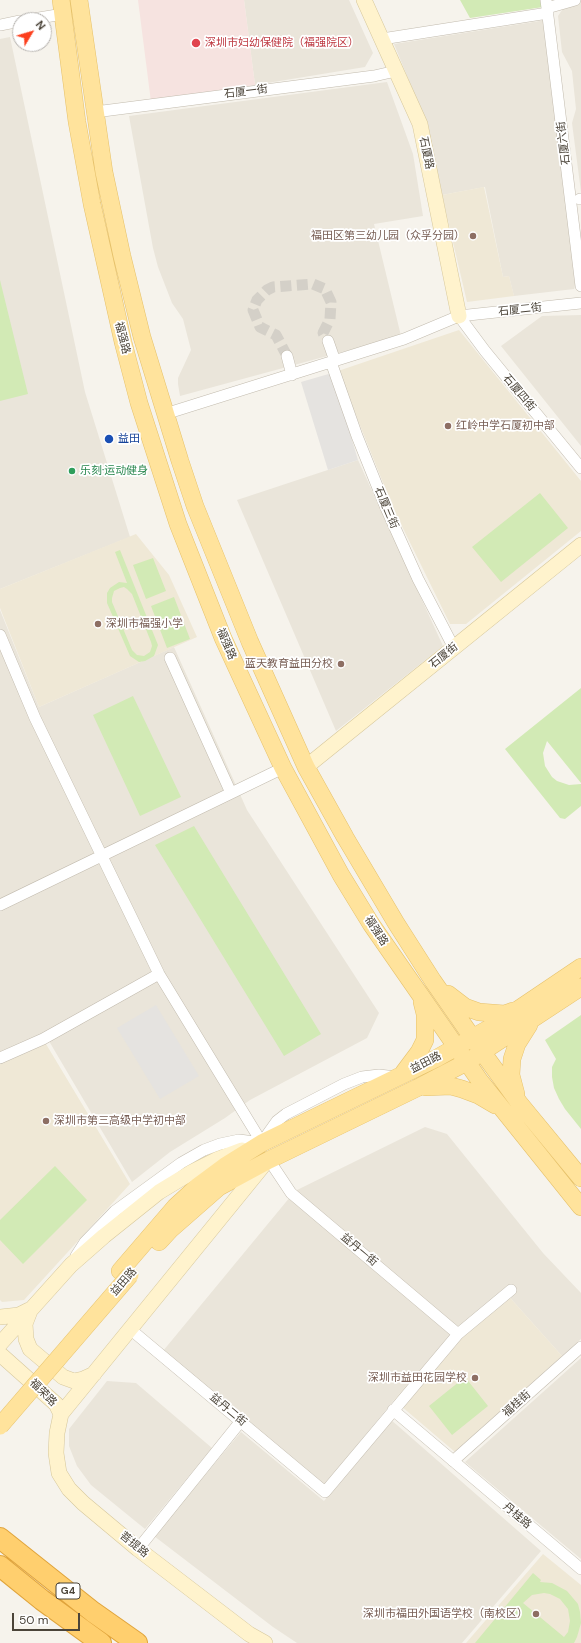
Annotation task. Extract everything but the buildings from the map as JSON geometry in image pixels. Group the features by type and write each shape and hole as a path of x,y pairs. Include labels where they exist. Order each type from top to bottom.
{"highway":[{"name":"G4","path":"0,1538 94,1612 137,1643"},
{"name":"G4","path":"0,1566 42,1600 101,1643"}],"main road":[{"name":"福强路","path":"79,0 104,172 122,256 142,336 195,506 231,598 306,767 376,891 433,981 483,1053 520,1104 581,1178"},
{"name":"福强路","path":"62,7 77,122 92,204 123,342 139,403 178,524 201,584 248,694 283,768 341,875 371,924 416,991 504,1112 581,1207"},
{"name":"益田路","path":"0,1426 125,1273 175,1207 198,1186 225,1166 262,1143 400,1077 473,1038 521,1008 581,967"},
{"path":"433,981 450,997 465,1007 479,1012 505,1014 521,1008"},
{"name":"益田路","path":"0,1411 125,1273 171,1229 220,1187 269,1160 467,1062 483,1053 581,987"},
{"path":"400,1077 419,1052 425,1040 425,1014 422,1003 416,991"},
{"path":"520,1104 511,1076 512,1059 517,1044 537,1016"},
{"path":"417,1088 451,1086 462,1089 478,1095 504,1112"}],"street":[{"name":"石厦路","path":"364,0 420,124 459,316"},
{"path":"382,39 547,7 575,0"},
{"path":"49,12 62,7"},
{"name":"石厦六街","path":"547,7 581,286"},
{"path":"0,25 12,23"},
{"name":"石厦一街","path":"95,112 374,76 396,71"},
{"name":"石厦二街","path":"166,414 404,339 459,316 581,303"},
{"name":"石厦四街","path":"459,316 484,351 581,468"},
{"name":"石厦三街","path":"328,341 333,362 357,436 386,508 418,579 454,648"},
{"path":"287,356 292,375"},
{"name":"石厦街","path":"306,767 581,545"},
{"path":"0,635 35,718 158,974 262,1143"},
{"path":"170,658 231,793"},
{"path":"0,905 283,768"},
{"path":"0,1058 43,1039 158,974"},
{"name":"益田路","path":"0,1344 71,1265 104,1236 159,1192 192,1172 218,1159 262,1143"},
{"name":"益田路","path":"61,1414 269,1160"},
{"name":"益丹一街","path":"269,1160 291,1193 458,1334"},
{"path":"392,1410 458,1334 511,1290"},
{"path":"0,1317 19,1315 30,1310"},
{"path":"30,1310 25,1324 26,1339 30,1348 62,1377 74,1381 94,1374"},
{"name":"益丹二街","path":"130,1329 325,1492 392,1410"},
{"name":"福桂街","path":"453,1461 581,1347"},
{"name":"福荣路","path":"0,1354 56,1404 61,1414"},
{"name":"福荣路","path":"0,1367 49,1411 61,1414"},
{"name":"丹桂路","path":"392,1410 581,1569"},
{"name":"菩提路","path":"61,1414 57,1433 56,1453 59,1472 70,1489 83,1503 138,1549 249,1634 265,1643"},
{"path":"138,1549 241,1421"}],"shaded area":[{"name":"深圳市妇幼保健院（福强院区）","path":"138,0 244,0 255,85 151,102"},
{"path":"244,0 349,0 373,53 365,67 255,85"},
{"path":"581,3 581,192 572,123 576,109 572,71 562,52 558,16 564,7"},
{"path":"546,20 577,281 574,289 514,296 509,276 503,277 485,187 442,195 425,120 394,44"},
{"path":"10,37 85,392 130,537 0,589 0,39"},
{"path":"387,82 413,154 423,216 374,224 401,336 180,396 178,378 191,350 183,319 172,303 158,267 153,248 129,116"},
{"name":"福田区第三幼儿园（众孚分园）","path":"484,187 503,277 509,276 514,296 467,302 442,195"},
{"path":"581,315 581,446 501,346 542,316"},
{"name":"红岭中学石厦初中部","path":"459,330 581,481 581,531 466,624 450,624 394,510 338,371"},
{"path":"332,373 358,460 328,470 301,382"},
{"path":"358,460 443,646 336,731 237,500"},
{"name":"深圳市福强小学","path":"136,534 169,575 197,637 39,707 0,608 0,589"},
{"path":"0,610 39,707 174,647 247,810 379,1013 367,1038 250,1100 225,1118 170,1152 132,1182 46,1036 0,1056"},
{"path":"156,1005 199,1076 160,1099 117,1028"},
{"name":"深圳市第三高级中学初中部","path":"43,1039 130,1184 24,1300 2,1302 0,1300 0,1058"},
{"path":"425,1127 447,1134 543,1253 581,1293 581,1339 562,1356 504,1291 451,1335 394,1400 324,1486 163,1351 295,1191"},
{"name":"深圳市益田花园学校","path":"504,1291 562,1356 455,1452 394,1400 451,1335"},
{"path":"581,1358 581,1559 465,1462"},
{"path":"107,1381 136,1383 212,1448 145,1529 91,1485 77,1466 69,1446 69,1429"},
{"path":"390,1419 541,1551 462,1643 297,1643 273,1627 154,1536 241,1432 324,1501"},
{"name":"深圳市福田外国语学校（南校区）","path":"543,1554 581,1585 581,1643 466,1643"}],"green space":[{"path":"460,0 542,0 543,7 470,18"},
{"path":"0,280 28,394 0,401"},
{"path":"540,493 568,528 501,582 472,547"},
{"path":"120,550 158,645 154,656 145,661 139,662 130,656 107,603 107,593 110,588 119,582 127,583 115,552","holes":["124,587 132,594 151,642 152,646 150,652 144,656 137,655 132,650 112,602 114,591"]},
{"path":"153,558 166,591 146,599 133,565"},
{"path":"174,597 190,639 167,648 151,606"},
{"path":"581,688 581,783 547,741 543,753 545,766 552,777 557,781 569,785 581,784 581,806 565,819 560,818 505,749"},
{"path":"133,696 181,797 140,816 93,715"},
{"path":"194,826 321,1034 284,1056 155,845"},
{"path":"581,1015 581,1129 565,1109 554,1088 552,1067 556,1059 545,1040"},
{"path":"55,1166 87,1200 23,1264 0,1240 0,1220"},
{"path":"465,1377 488,1406 452,1435 429,1406"},
{"path":"533,1573 541,1580 540,1582 552,1583 567,1591 578,1604 581,1623 574,1643 475,1643","holes":["544,1593 560,1599 568,1609 570,1621 568,1632 564,1637 523,1603 532,1595"]}],"tunnel":[{"path":"287,356 276,335 260,327 253,310 257,300 267,290 273,287 313,284 325,289 331,302 330,319 323,333 328,341"}],"place":[{"name":"深圳市妇幼保健院（福强院区）","path":"196,43"},
{"name":"福田区第三幼儿园（众孚分园）","path":"473,236"},
{"name":"红岭中学石厦初中部","path":"448,426"},
{"name":"益田","path":"109,439"},
{"name":"乐刻·运动健身","path":"72,471"},
{"name":"深圳市福强小学","path":"98,624"},
{"name":"蓝天教育益田分校","path":"341,664"},
{"name":"深圳市第三高级中学初中部","path":"46,1121"},
{"name":"深圳市益田花园学校","path":"475,1378"},
{"name":"深圳市福田外国语学校（南校区）","path":"536,1614"}]}
